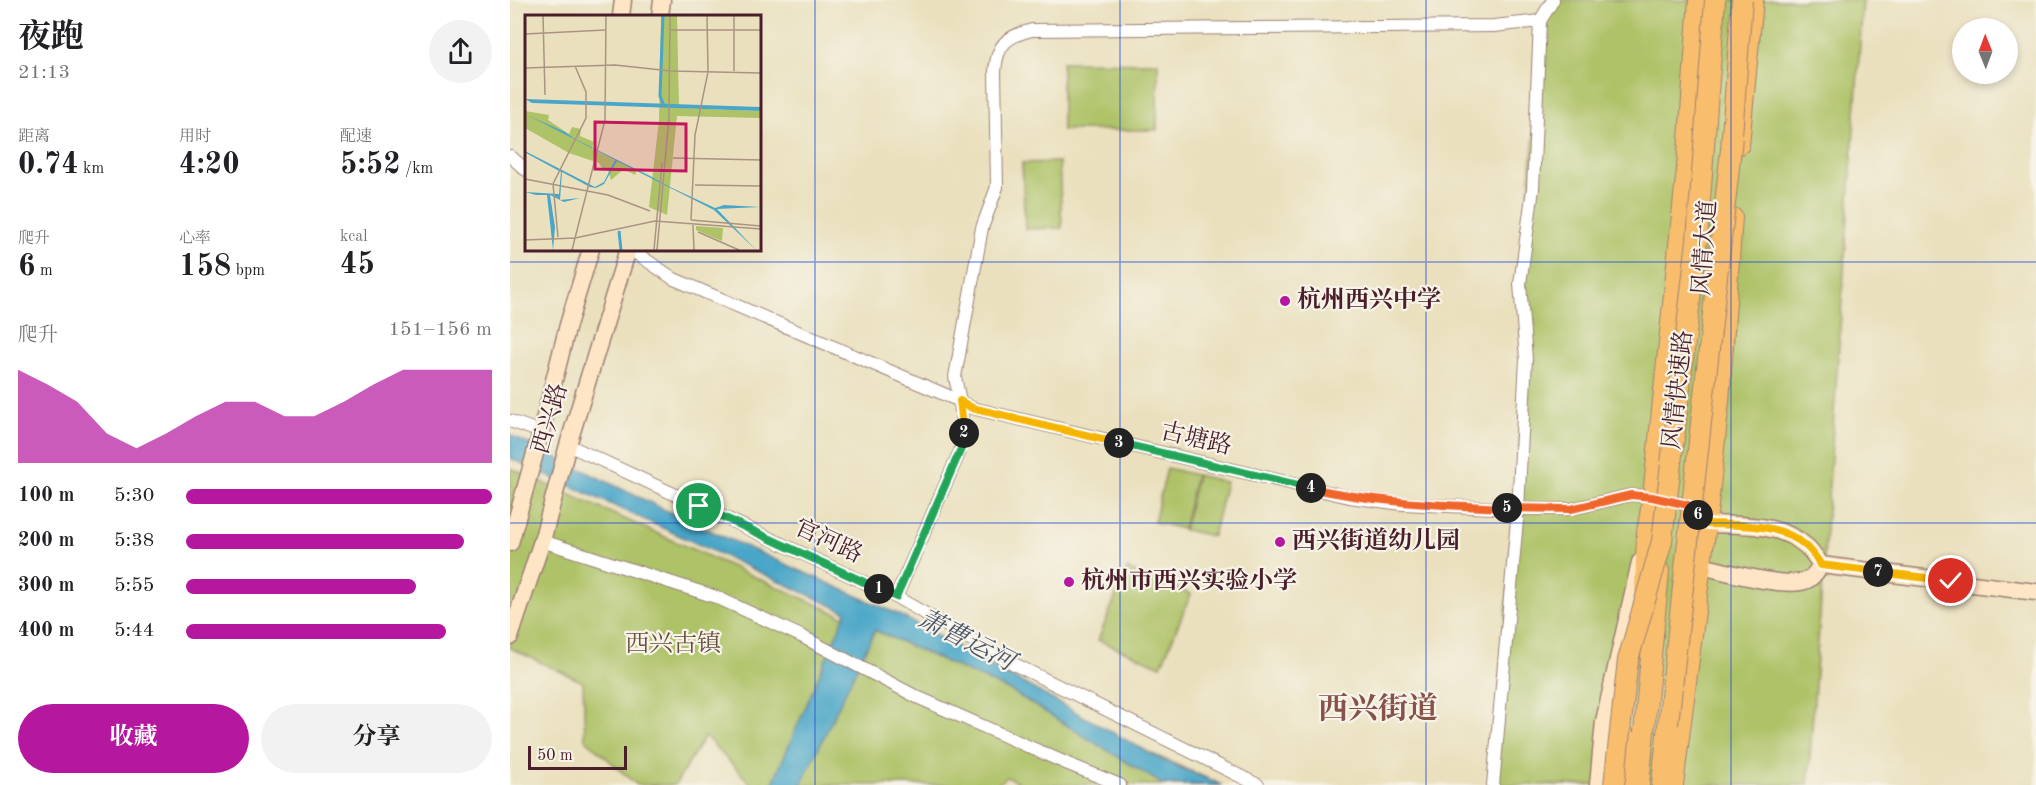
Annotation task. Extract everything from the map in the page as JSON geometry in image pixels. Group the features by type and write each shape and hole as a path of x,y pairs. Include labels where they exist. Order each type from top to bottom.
{"highway":[{"name":"风情快速路","path":"1639,785 1654,536 1696,240 1715,0"},
{"name":"风情快速路","path":"1662,785 1731,149 1742,0"},
{"path":"1614,785 1628,660 1654,536"},
{"path":"1668,724 1673,785"}],"main road":[{"path":"621,15 623,0"},
{"path":"660,15 662,0"},
{"name":"风情大道","path":"1624,785 1633,688 1642,641 1654,536 1652,497 1686,168 1698,0"},
{"name":"风情大道","path":"1673,785 1702,566 1720,401 1735,189 1754,0"},
{"name":"西兴路","path":"510,543 513,522 526,490 568,325 591,250"},
{"name":"西兴路","path":"510,638 542,541 567,448 629,250"},
{"path":"1707,524 1757,525 1785,534 1806,546 1821,565 2036,592"},
{"path":"1598,785 1604,721 1654,536"},
{"path":"1702,566 1796,584 1811,579 1821,565"}],"street":[{"path":"1493,785 1518,509 1526,359 1520,284 1533,189 1540,21 1553,0"},
{"path":"896,597 964,442 955,377 982,228 997,187 996,56 1005,43 1017,34 1032,30 1494,26 1540,21"},
{"path":"510,156 525,169"},
{"name":"古塘路","path":"630,250 674,279 972,408 1349,497 1402,504 1571,509 1631,495 1688,505 1707,524"},
{"path":"510,421 540,436"},
{"name":"官河路","path":"567,448 896,597 1014,664 1258,785"},
{"path":"542,541 716,597 801,636 916,697 1120,785"}],"green space":[{"path":"1547,0 1863,0 1808,785 1493,785 1526,359 1520,284"},
{"path":"1062,62 1158,63 1157,130 1062,130"},
{"path":"1059,162 1062,228 1025,229 1022,163"},
{"name":"西兴古镇","path":"510,468 1218,783 1218,785 1023,785 1007,777 997,785 752,785 705,736 675,785 637,785 585,739 583,682 510,648"},
{"path":"1167,468 1196,475 1183,529 1154,522"},
{"path":"1197,475 1226,482 1213,536 1184,530"},
{"path":"1127,569 1191,594 1161,666 1098,640"}],"water":[{"path":"510,435 686,520 900,615 1164,761 1222,785 1162,784 1011,691 875,630 801,785 772,785 846,612 510,458"}],"place":[{"name":"杭州西兴中学","path":"1285,301"},
{"name":"西兴街道幼儿园","path":"1280,542"},
{"name":"杭州市西兴实验小学","path":"1069,582"}],"district":[{"name":"西兴街道","path":"1378,710"}],"route":[{"path":"699,506 896,597 964,442 960,401 972,408 1349,497 1402,504 1518,509 1571,509 1631,495 1652,497 1688,505 1707,524 1757,525 1785,534 1806,546 1821,565 1951,581"}],"water label":[{"name":"萧曹运河","path":"966,641"}]}
